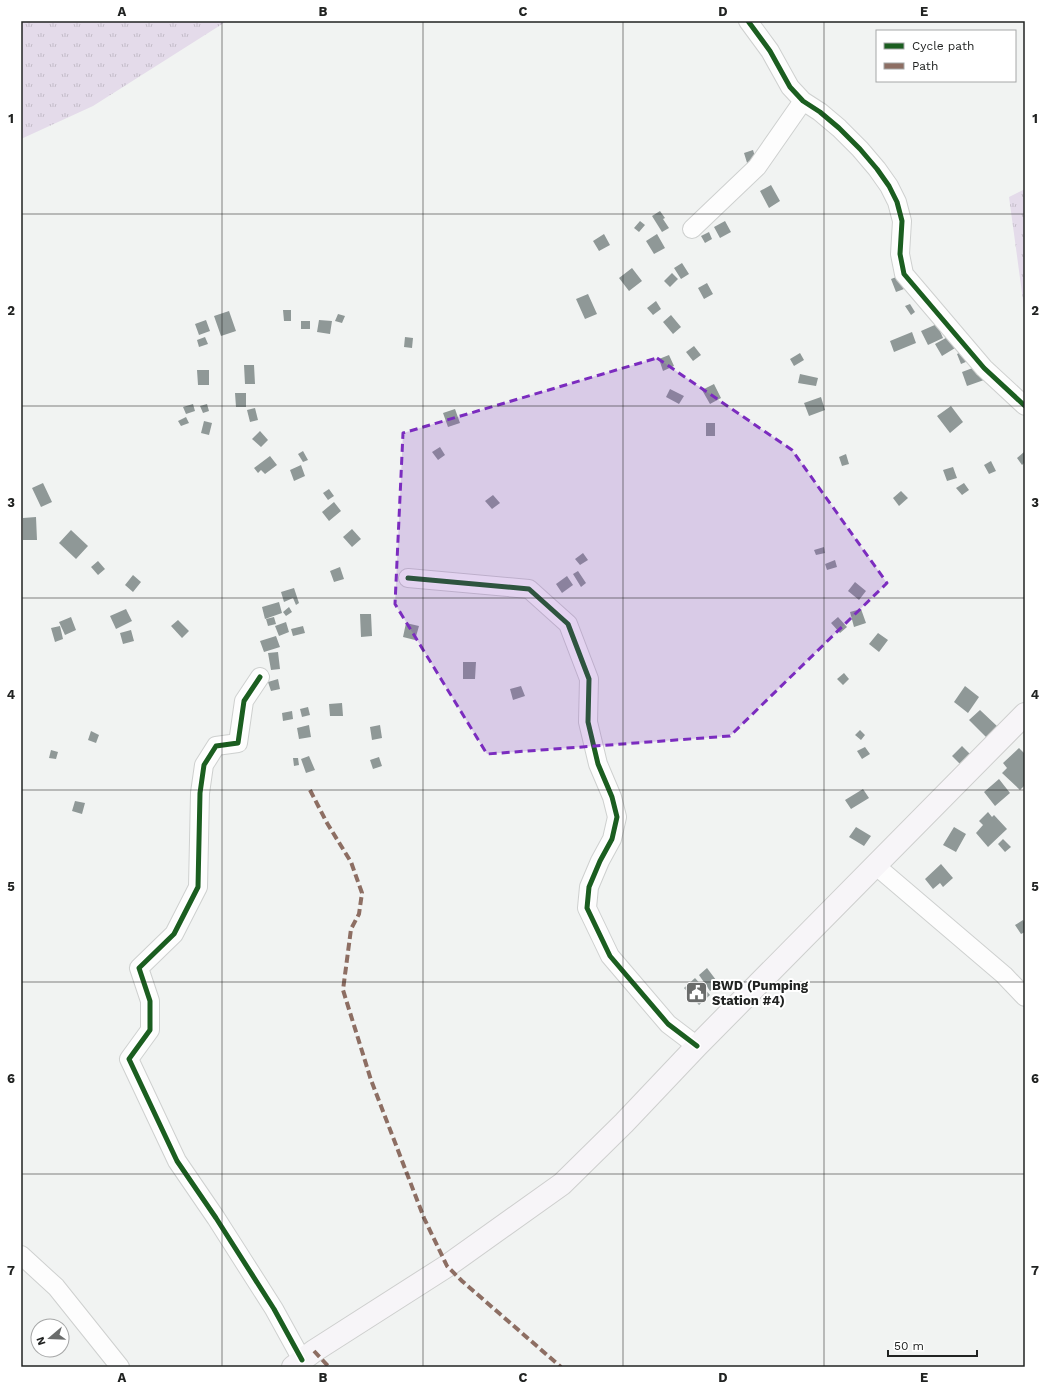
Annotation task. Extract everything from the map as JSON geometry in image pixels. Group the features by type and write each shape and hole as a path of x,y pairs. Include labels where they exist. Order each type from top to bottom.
{"main road":[{"path":"297,1364 447,1266 562,1184 624,1123 697,1046 1025,714"}],"street":[{"path":"748,21 770,51 790,87 803,101 820,112 839,128 860,149 889,186 897,202 902,221 900,254 904,274 984,368 1025,406"},
{"path":"692,229 757,167 803,101"},
{"path":"408,578 529,589 568,624 589,679 588,722 598,764 612,797 617,817 612,839 600,860 589,886 587,908 610,956 668,1024 697,1046"},
{"path":"260,677 244,701 238,743 216,746 204,765 200,793 198,887 174,934 139,968 150,1001 150,1030 129,1059 177,1161 216,1218 274,1309 297,1364"},
{"path":"875,865 1004,975 1025,997"},
{"path":"21,1255 56,1286 120,1367"}],"highlighted area":[{"path":"657,358 792,450 887,583 730,736 487,754 395,604 403,433"}],"green space":[{"path":"21,21 227,21 93,106 21,139"},
{"path":"1025,189 1025,315 1009,197"}],"building":[{"path":"753,150 757,163 748,166 744,153"},
{"path":"771,185 780,201 769,208 760,191"},
{"path":"660,211 669,228 662,232 652,216"},
{"path":"640,221 645,225 639,232 634,228"},
{"path":"725,221 731,232 720,238 714,227"},
{"path":"709,232 712,239 705,243 701,236"},
{"path":"604,234 610,245 599,251 593,241"},
{"path":"657,234 665,248 654,254 646,241"},
{"path":"682,263 689,274 681,279 674,268"},
{"path":"632,268 642,281 629,291 619,278"},
{"path":"672,273 678,279 670,287 664,281"},
{"path":"899,276 904,289 896,292 891,279"},
{"path":"707,283 713,294 704,299 698,288"},
{"path":"588,294 597,314 585,319 576,299"},
{"path":"656,301 661,309 653,315 647,308"},
{"path":"910,304 915,312 911,315 905,306"},
{"path":"283,310 291,310 291,321 284,321"},
{"path":"229,311 236,331 221,336 214,316"},
{"path":"338,314 345,316 342,323 335,321"},
{"path":"671,315 681,327 673,334 663,322"},
{"path":"206,320 210,331 199,335 195,324"},
{"path":"319,320 332,321 330,334 317,332"},
{"path":"301,321 310,321 310,329 301,329"},
{"path":"937,324 943,338 928,345 921,331"},
{"path":"912,332 916,343 894,352 890,341"},
{"path":"953,334 960,345 942,356 935,344"},
{"path":"205,337 208,344 199,347 197,340"},
{"path":"405,337 413,338 412,348 404,347"},
{"path":"694,346 701,355 693,361 686,352"},
{"path":"963,351 968,361 961,364 957,354"},
{"path":"800,353 804,360 794,366 790,359"},
{"path":"669,355 674,366 663,371 659,359"},
{"path":"244,365 254,365 255,384 245,384"},
{"path":"978,366 984,380 967,386 962,372"},
{"path":"197,370 209,370 209,385 198,385"},
{"path":"800,374 818,378 816,386 798,383"},
{"path":"714,384 721,398 710,404 702,390"},
{"path":"670,389 684,396 679,404 666,397"},
{"path":"235,393 246,393 246,407 236,407"},
{"path":"821,397 825,410 809,416 804,403"},
{"path":"193,404 195,411 186,414 183,407"},
{"path":"207,404 209,411 203,413 200,406"},
{"path":"951,406 963,422 950,433 937,416"},
{"path":"255,408 258,420 250,422 247,410"},
{"path":"455,409 460,423 448,427 443,413"},
{"path":"186,417 189,423 181,426 178,421"},
{"path":"204,421 212,423 209,435 201,433"},
{"path":"706,423 715,423 715,436 706,436"},
{"path":"260,431 268,440 261,447 252,439"},
{"path":"440,447 445,455 438,460 432,452"},
{"path":"303,451 308,460 303,462 298,454"},
{"path":"1024,452 1025,462 1022,465 1017,458"},
{"path":"846,454 849,464 842,466 839,457"},
{"path":"270,456 277,465 265,474 261,470 258,473 254,468"},
{"path":"991,461 996,471 989,474 984,465"},
{"path":"301,465 305,476 294,481 290,470"},
{"path":"953,467 957,478 947,481 943,470"},
{"path":"43,483 52,502 41,507 32,488"},
{"path":"964,483 969,490 962,495 956,488"},
{"path":"329,489 334,496 328,500 323,493"},
{"path":"901,491 908,498 899,506 893,498"},
{"path":"493,495 500,503 492,509 485,501"},
{"path":"334,502 341,511 329,521 322,512"},
{"path":"36,517 37,540 23,540 23,518"},
{"path":"352,529 361,539 352,547 343,537"},
{"path":"71,530 88,546 76,559 59,543"},
{"path":"824,547 825,553 816,555 814,550"},
{"path":"583,553 588,560 580,565 575,559"},
{"path":"835,560 837,567 827,570 825,564"},
{"path":"98,561 105,569 98,575 91,567"},
{"path":"340,567 344,579 334,582 330,571"},
{"path":"578,571 586,583 581,587 573,574"},
{"path":"133,575 141,582 133,592 125,585"},
{"path":"567,576 573,585 562,593 556,584"},
{"path":"855,582 866,591 859,600 848,591"},
{"path":"294,588 299,603 296,605 293,598 284,602 281,592"},
{"path":"279,602 282,613 265,619 262,607"},
{"path":"289,607 292,612 286,616 283,612"},
{"path":"126,609 132,621 116,629 110,616"},
{"path":"861,609 866,623 854,627 850,612"},
{"path":"360,614 371,614 372,636 361,637"},
{"path":"71,617 76,630 65,635 59,622"},
{"path":"274,617 276,624 268,626 266,619"},
{"path":"838,617 847,627 840,633 831,623"},
{"path":"178,620 189,631 182,638 171,626"},
{"path":"286,622 289,632 279,636 275,626"},
{"path":"406,623 419,626 415,640 403,637"},
{"path":"60,626 63,639 55,642 51,628"},
{"path":"303,626 305,633 293,636 291,629"},
{"path":"131,630 134,641 123,644 120,633"},
{"path":"878,633 888,640 879,652 869,644"},
{"path":"276,636 280,647 264,652 260,641"},
{"path":"278,652 280,669 271,670 268,653"},
{"path":"463,662 476,662 475,679 463,679"},
{"path":"844,673 849,679 843,685 837,679"},
{"path":"278,679 280,689 271,691 268,682"},
{"path":"521,686 525,696 513,700 510,689"},
{"path":"965,686 979,697 968,713 954,702"},
{"path":"342,703 343,716 330,716 329,704"},
{"path":"308,707 310,715 302,717 300,709"},
{"path":"980,710 998,727 987,738 969,720"},
{"path":"292,711 293,719 283,721 282,713"},
{"path":"309,725 311,737 299,739 297,728"},
{"path":"380,725 382,738 372,740 370,727"},
{"path":"860,730 865,735 861,740 855,735"},
{"path":"91,731 99,735 96,743 88,740"},
{"path":"962,746 972,756 962,766 952,756"},
{"path":"865,747 870,754 862,759 857,751"},
{"path":"1019,748 1025,754 1025,785 1020,790 1002,773 1007,768 1003,763"},
{"path":"51,750 58,752 56,759 49,758"},
{"path":"309,756 315,770 306,773 301,759"},
{"path":"379,757 382,766 373,769 370,760"},
{"path":"293,758 298,758 299,765 294,766"},
{"path":"999,779 1010,793 995,806 984,792"},
{"path":"863,789 869,798 851,809 845,800"},
{"path":"75,801 85,803 82,814 72,811"},
{"path":"988,812 992,817 994,815 1007,829 988,847 976,833 983,825 979,821"},
{"path":"856,827 871,836 864,846 849,837"},
{"path":"954,827 966,834 956,852 943,845"},
{"path":"1003,839 1011,847 1005,852 998,844"},
{"path":"941,864 953,878 943,887 940,883 933,889 925,879"},
{"path":"1023,920 1025,924 1025,932 1021,934 1015,925"},
{"path":"707,968 719,984 710,991 699,975"},
{"name":"BWD (Pumping Station #4)","path":"695,978 710,995 699,1005 684,988"}],"marked path":[{"path":"310,790 327,823 351,862 362,893 359,914 351,929 343,990 371,1080 424,1218 447,1266 462,1281 561,1367"},
{"path":"314,1351 329,1367"}],"cycle path":[{"path":"748,21 770,51 790,87 803,101 820,112 839,128 860,149 889,186 897,202 902,221 900,254 904,274 984,368 1025,406"},
{"path":"408,578 529,589 568,624 589,679 588,722 598,764 612,797 617,817 612,839 600,861 589,887 587,908 610,956 668,1024 697,1046"},
{"path":"260,677 244,701 238,743 216,746 204,765 200,793 198,887 174,934 139,968 150,1001 150,1030 129,1059 177,1161 216,1218 274,1309 302,1360"}],"place":[{"name":"BWD (Pumping Station #4)","path":"697,992"}]}
